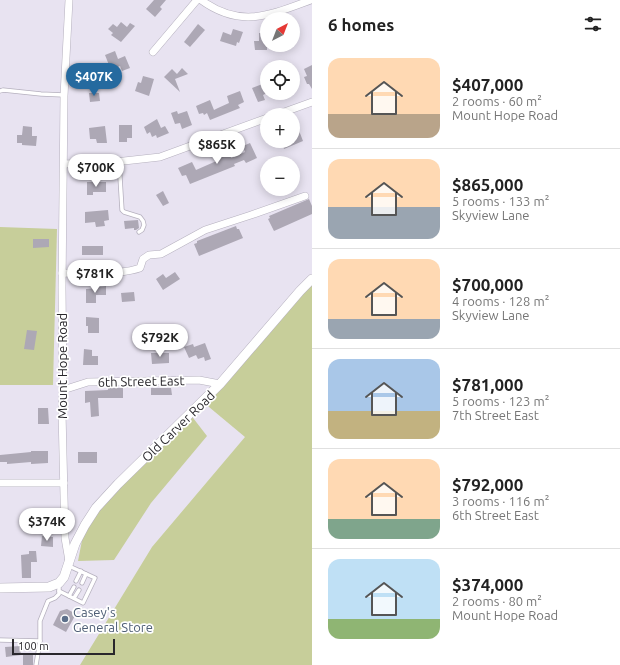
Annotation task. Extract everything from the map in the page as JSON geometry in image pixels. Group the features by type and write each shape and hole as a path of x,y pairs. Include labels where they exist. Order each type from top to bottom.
{"street":[{"name":"Mount Hope Road","path":"69,0 64,95 62,273 62,412 65,538 69,564"},
{"path":"153,52 197,0"},
{"path":"201,0 220,11 240,18 250,18 291,8 312,0"},
{"path":"295,108 312,102"},
{"path":"64,164 160,157 260,121"},
{"path":"62,273 120,272 134,270 140,268 143,260 149,255 161,254 205,230 305,196"},
{"name":"Old Carver Road","path":"59,587 69,564 75,544 96,508 118,484 220,384 312,279"},
{"name":"6th Street East","path":"63,390 88,382 199,380 220,384"},
{"path":"0,483 64,483"},
{"path":"0,588 59,587"}],"lane":[{"path":"0,91 64,95"},
{"path":"119,161 122,210 142,219 144,225 138,232"},
{"path":"59,587 69,596 83,603 95,578 69,564"},
{"path":"76,581 81,571"},
{"path":"82,584 86,574"},
{"path":"36,665 40,641 40,621 48,601 55,598 59,594 59,587"},
{"path":"69,596 74,587"},
{"path":"74,598 79,590"},
{"path":"0,640 40,641"}],"green space":[{"path":"0,227 57,229 53,385 0,385"},
{"path":"312,280 312,665 80,665 152,547 245,437 203,402"},
{"path":"190,414 207,436 151,503 114,560 78,561 85,525"}],"building":[{"path":"154,0 166,0 160,7 162,9 155,17 146,9"},
{"path":"121,22 127,27 130,23 135,26 121,42 111,35 113,33 108,29 113,24 117,27"},
{"path":"198,24 205,30 190,47 184,42"},
{"path":"233,29 243,32 239,43 237,42 236,46 220,41 223,32 231,35"},
{"path":"260,33 260,50 255,50 254,41 259,41"},
{"path":"115,51 118,59 125,56 130,68 122,71 120,66 111,70 105,55"},
{"path":"312,65 312,89 309,84 307,84 304,77 307,76 304,69"},
{"path":"182,68 188,74 175,79 180,92 164,77 172,69 177,74"},
{"path":"143,76 154,79 149,96 135,91 138,82 141,83"},
{"path":"260,85 260,100 265,100 258,102 252,88"},
{"path":"240,91 244,102 238,105 240,108 210,120 207,113 204,115 203,113 199,114 196,106 210,100 214,110 229,103 227,96"},
{"path":"89,93 99,93 100,101 90,102"},
{"path":"177,111 178,114 187,111 192,125 182,129 180,123 175,124 171,113"},
{"path":"157,119 161,128 165,126 169,133 157,138 156,135 152,137 150,132 147,134 144,127"},
{"path":"119,125 132,125 132,138 127,138 127,142 119,142"},
{"path":"23,126 32,127 32,136 37,136 36,146 17,143 17,135 22,135"},
{"path":"105,126 107,143 97,143 96,139 90,139 89,128"},
{"path":"300,133 303,141 300,142"},
{"path":"250,143 257,158 246,163 244,160 234,164 235,166 190,184 186,175 182,176 178,168 192,162 196,170 221,159 219,155 229,151 231,158 245,152 243,146"},
{"path":"87,182 106,182 106,192 93,192 93,195 87,195"},
{"path":"163,191 169,203 163,206 156,195"},
{"path":"309,199 312,206 312,214 274,231 268,219 270,218 269,216"},
{"path":"108,210 109,220 104,221 105,226 96,227 95,222 85,223 85,212"},
{"path":"138,220 139,228 136,230 134,230 134,228 125,229 124,221"},
{"path":"236,226 243,238 199,256 194,244 197,243 197,241"},
{"path":"33,239 49,239 49,247 33,248"},
{"path":"82,246 103,246 103,255 82,255"},
{"path":"175,272 180,279 163,290 156,279 163,274 166,278"},
{"path":"106,286 106,295 96,295 96,303 86,303 86,289"},
{"path":"134,292 135,301 122,302 121,293"},
{"path":"86,317 99,318 99,333 88,333"},
{"path":"27,330 37,331 34,350 24,349"},
{"path":"205,343 211,359 205,361 204,357 198,359 196,355 189,358 184,347 193,344 194,347"},
{"path":"84,349 92,350 92,356 98,356 98,365 83,365"},
{"path":"151,353 169,353 169,363 152,364"},
{"path":"108,388 123,388 123,398 98,398 99,416 91,417 90,402 85,403 85,391 108,390"},
{"path":"151,388 171,388 172,395 151,395"},
{"path":"38,408 48,408 49,424 38,424"},
{"path":"31,451 48,451 48,463 31,464 31,462 7,464 7,462 0,462 0,455"},
{"path":"78,452 97,452 97,463 78,463"},
{"path":"42,536 53,537 53,547 41,546"},
{"path":"29,551 36,551 37,562 31,562 31,578 22,578 21,555 29,554"},
{"path":"67,609 76,614 66,632 53,625 60,611"},
{"path":"20,646 21,655 6,657 5,647"},
{"path":"23,653 33,653 33,665 23,665"}],"place":[{"name":"Casey's General Store","path":"65,619"}]}
